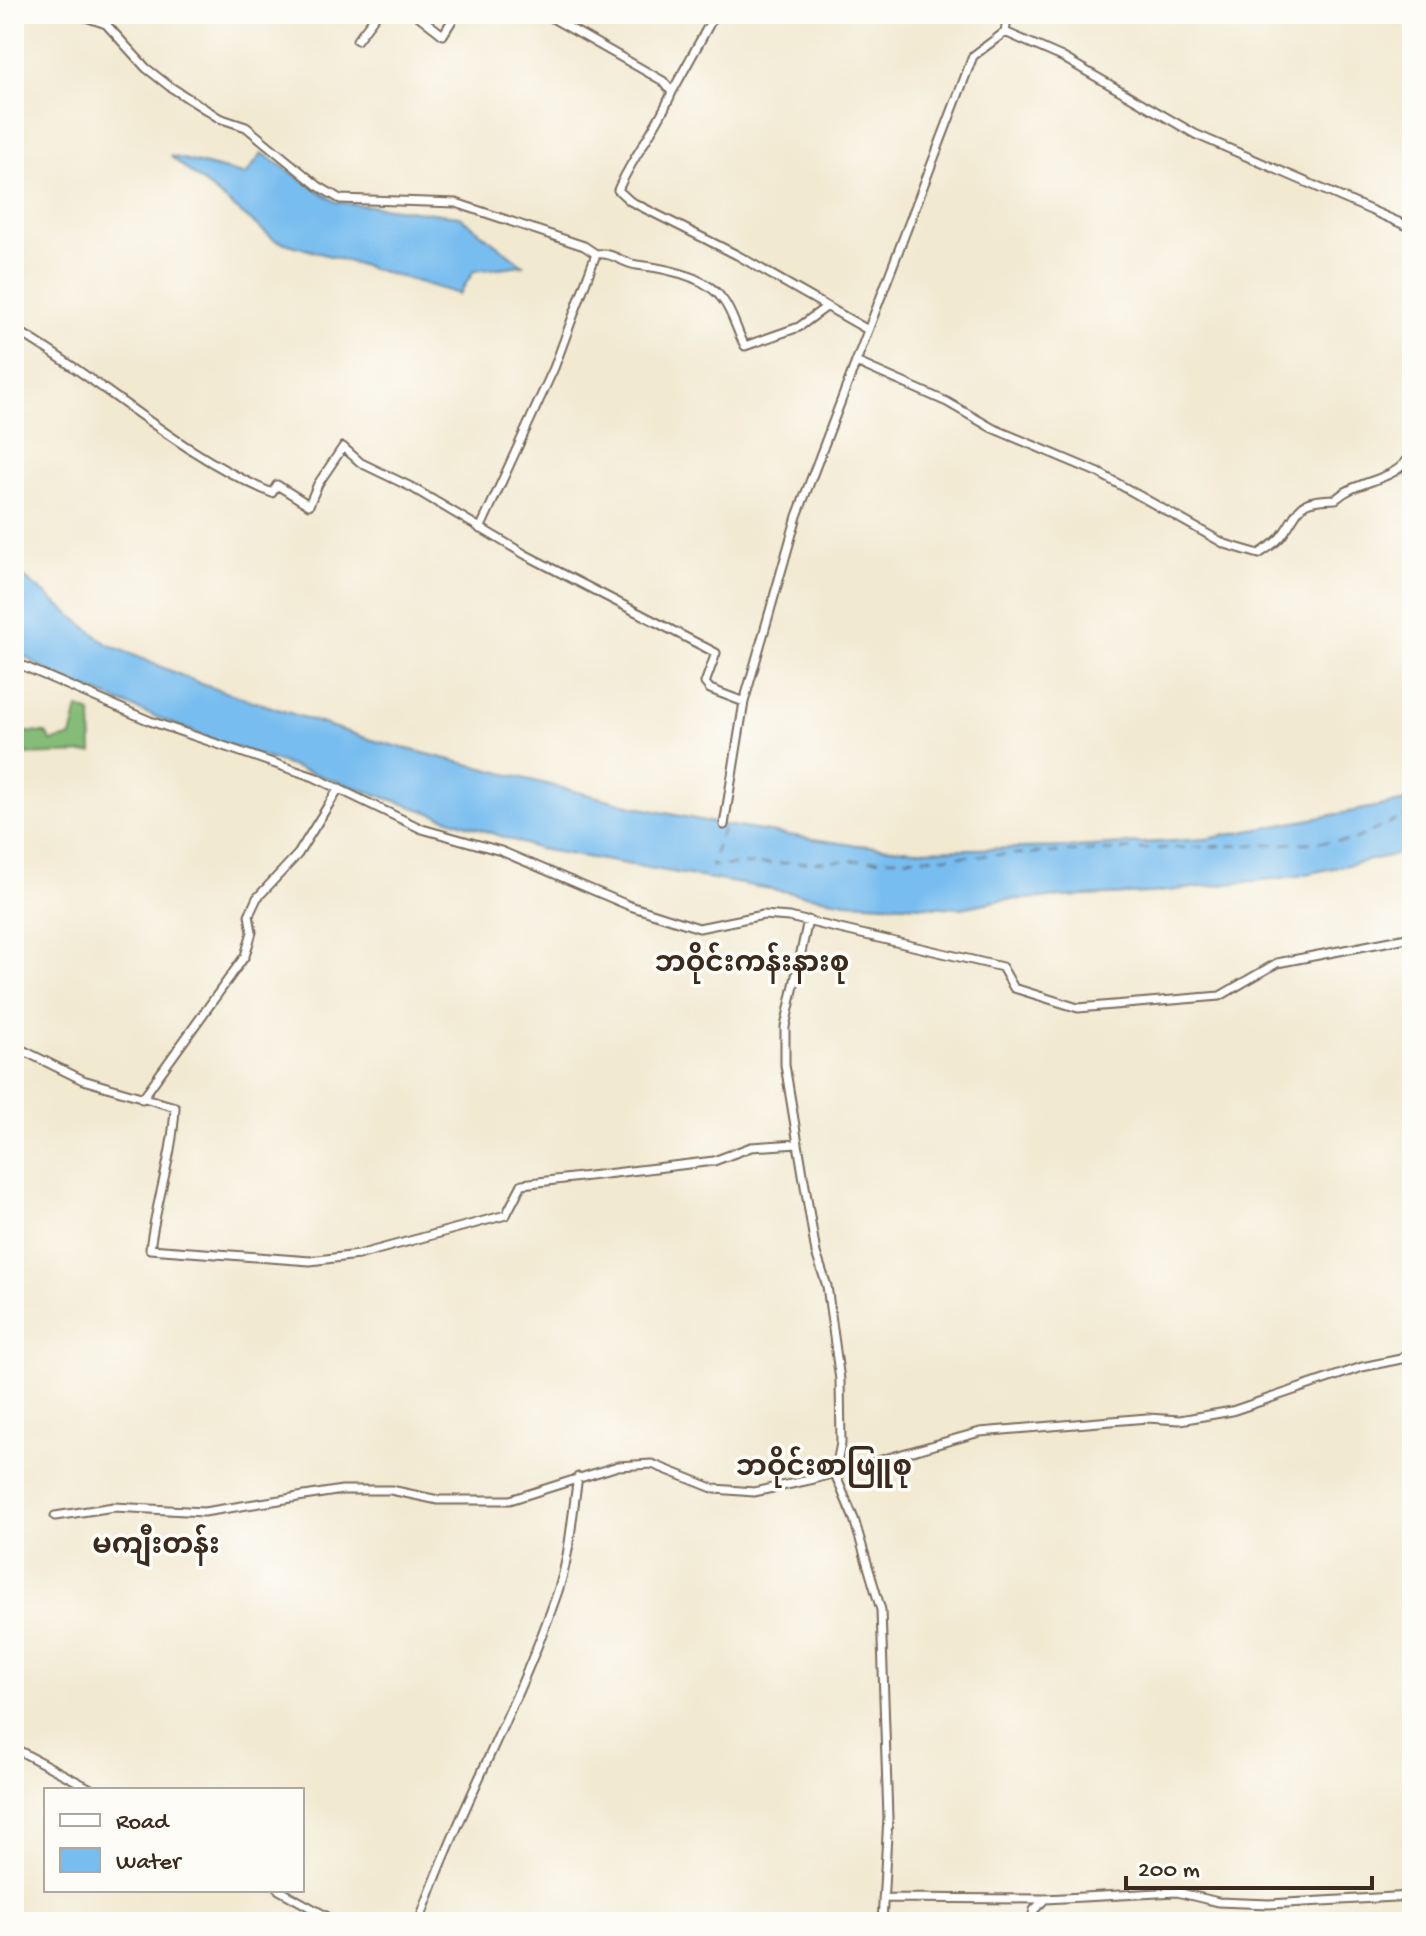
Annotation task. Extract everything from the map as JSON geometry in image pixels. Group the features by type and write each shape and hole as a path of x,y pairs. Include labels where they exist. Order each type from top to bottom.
{"street":[{"path":"77,14 106,24 146,68 219,118 246,127 318,186 340,199 456,203 584,246 596,254 609,253 635,265 652,265 706,284 723,300 745,346 799,327 826,307"},
{"path":"357,40 377,14"},
{"path":"416,14 443,35 456,14"},
{"path":"545,14 663,81 672,92"},
{"path":"715,14 662,116 628,166 618,190 630,201 701,235 868,330"},
{"path":"724,825 744,702 797,516 973,56 1005,32 1008,14"},
{"path":"1005,32 1062,57 1195,134 1412,228"},
{"path":"480,529 554,368 596,254"},
{"path":"14,345 23,334 97,380 126,407 232,476 272,493 277,485 309,505 318,484 343,447 361,463 411,487 480,529 716,653 705,683 710,689 744,702"},
{"path":"856,362 947,402 992,428 1099,473 1225,544 1259,554 1282,536 1298,507 1308,500 1336,499 1348,488 1386,477 1406,463 1412,453"},
{"path":"14,662 150,721 246,751 339,788 422,829 501,851 630,906 699,928 763,915 808,920 1002,967 1014,988 1078,1008 1220,996 1277,963 1412,937"},
{"path":"142,1099 245,956 252,932 249,915 257,898 298,854 339,788"},
{"path":"808,920 785,1027 785,1065 816,1253 827,1286 840,1380 841,1443 835,1474 854,1519 881,1610 888,1759 882,1922"},
{"path":"14,1046 69,1074 175,1107 174,1139 155,1212 150,1249 310,1261 358,1255 506,1215 522,1184 714,1161 751,1147 798,1144"},
{"path":"55,1516 114,1507 204,1512 342,1490 391,1490 438,1500 510,1500 618,1466 652,1464 715,1489 754,1492 835,1474 980,1432 1147,1418 1180,1420 1232,1411 1362,1367 1401,1359 1412,1350"},
{"path":"419,1922 437,1872 527,1673 559,1588 578,1477"},
{"path":"14,1748 89,1788"},
{"path":"283,1892 337,1922"},
{"path":"883,1898 1045,1899 1177,1892 1218,1902 1269,1904 1412,1896"},
{"path":"1031,1922 1034,1910 1045,1899"}],"green space":[{"path":"78,708 91,713 92,753 14,755 14,740 24,732 46,733 51,741 71,737"}],"water":[{"path":"262,153 336,202 459,216 523,265 474,271 459,294 275,240 170,156 246,175"},
{"path":"14,569 107,644 204,685 372,740 641,808 724,825 846,844 914,850 1076,847 1206,839 1412,800 1412,851 1297,876 1150,893 1001,900 962,908 846,902 539,849 213,740 56,676 14,650"}],"ferry route":[{"path":"723,828 711,866 1351,841 1412,813"}],"district":[{"name":"ဘဝိုင်းကန်းနားစု","path":"752,961"},
{"name":"ဘဝိုင်းစာဖြူစု","path":"824,1465"},
{"name":"မကျီးတန်း","path":"156,1543"}]}
